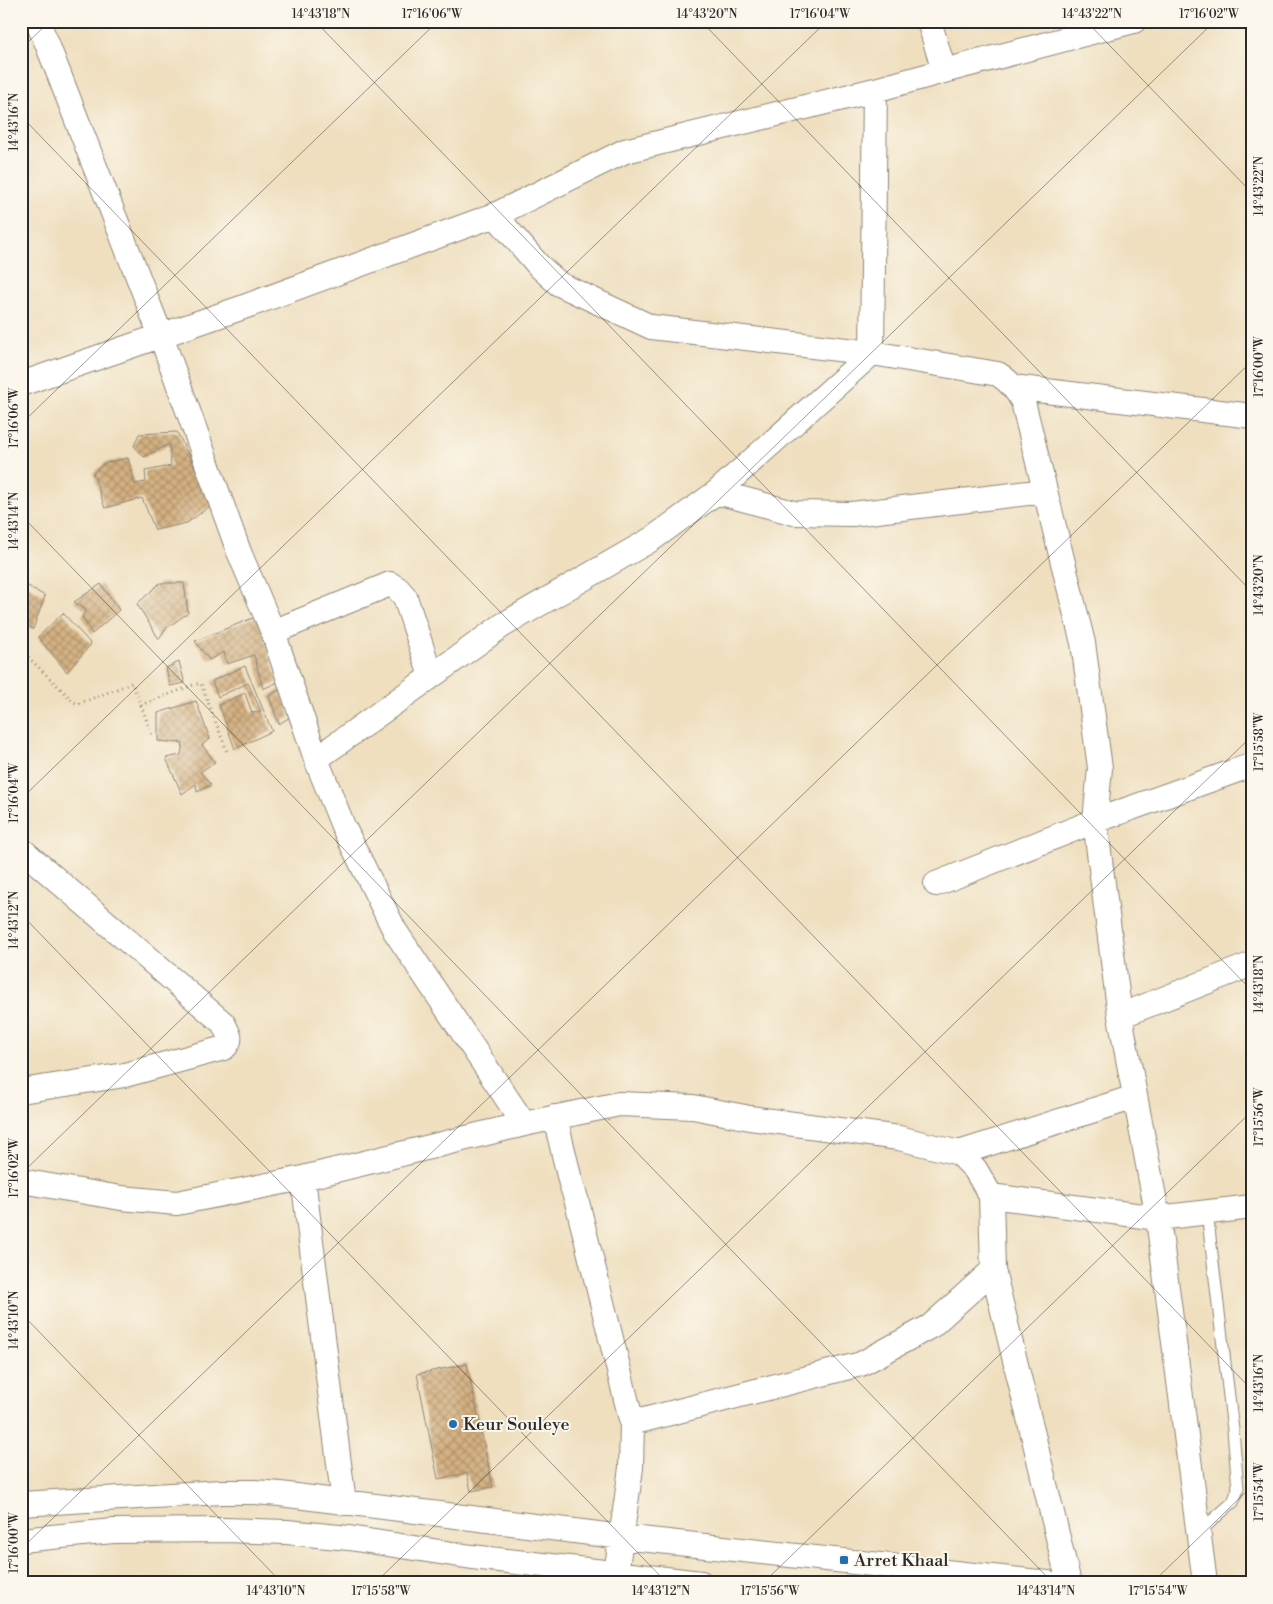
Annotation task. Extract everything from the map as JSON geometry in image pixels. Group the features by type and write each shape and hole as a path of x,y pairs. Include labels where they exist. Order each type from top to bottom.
{"street":[{"path":"38,21 161,336 240,552 273,632 316,759 344,826 395,931 524,1124"},
{"path":"929,21 944,70"},
{"path":"21,384 250,305 495,215 625,151 875,90 944,70 1134,21"},
{"path":"316,759 503,625 652,539 717,492 872,353 875,90"},
{"path":"495,215 540,266 559,284 651,327 872,353 998,374 1013,386 1023,402 1083,643 1100,768 1095,820 1120,1016 1158,1218 1205,1583"},
{"path":"1013,386 1252,416"},
{"path":"717,492 794,513 852,514 1045,491"},
{"path":"273,632 390,584 398,589 404,598 431,676"},
{"path":"936,884 1095,820 1252,764"},
{"path":"21,849 223,1023 230,1038 230,1043 224,1048 125,1075 21,1091"},
{"path":"1120,1016 1252,964"},
{"path":"21,1181 121,1198 177,1203 303,1178 524,1124 619,1104 693,1107 750,1118 899,1138 960,1153 1135,1097"},
{"path":"555,1117 632,1423 632,1468 614,1578"},
{"path":"960,1153 975,1169 991,1196 993,1270 1069,1583"},
{"path":"303,1178 344,1503"},
{"path":"991,1196 1158,1218 1252,1207"},
{"path":"632,1423 861,1364 932,1326 993,1270"},
{"path":"21,1504 221,1492 254,1492 622,1537 1048,1583"},
{"path":"21,1540 113,1531 225,1530 287,1532 349,1538 614,1578 701,1583"}],"lane":[{"path":"1199,1532 1233,1502 1238,1489 1233,1430 1207,1212"}],"path":[{"path":"21,650 76,703 132,683 152,735"},
{"path":"141,705 196,684 202,685 228,754"}],"building":[{"path":"177,432 213,504 187,523 155,530 142,498 105,508 93,473 105,463 128,458 135,484 146,482 145,471 171,466 169,444 144,457 134,446 139,434"},
{"path":"21,582 45,596 33,629 21,622"},
{"path":"160,583 184,583 188,613 165,629 159,639 137,604"},
{"path":"101,584 119,610 92,634 82,616 86,610 74,602"},
{"path":"63,613 91,644 67,672 38,637"},
{"path":"258,616 278,682 263,689 254,655 227,664 224,652 209,660 195,641"},
{"path":"179,662 185,683 170,686 166,668"},
{"path":"245,666 272,731 235,749 219,705 245,693 252,713 261,711 248,683 218,697 212,681"},
{"path":"281,689 290,717 279,724 269,696"},
{"path":"196,701 210,739 202,745 215,762 200,772 211,785 197,792 196,784 182,794 166,758 181,755 183,743 158,741 158,713"},
{"name":"Keur Souleye","path":"467,1364 493,1487 471,1491 467,1473 438,1479 417,1374"}],"place":[{"name":"Keur Souleye","path":"453,1424"},
{"name":"Arret Khaal","path":"844,1560"}]}
